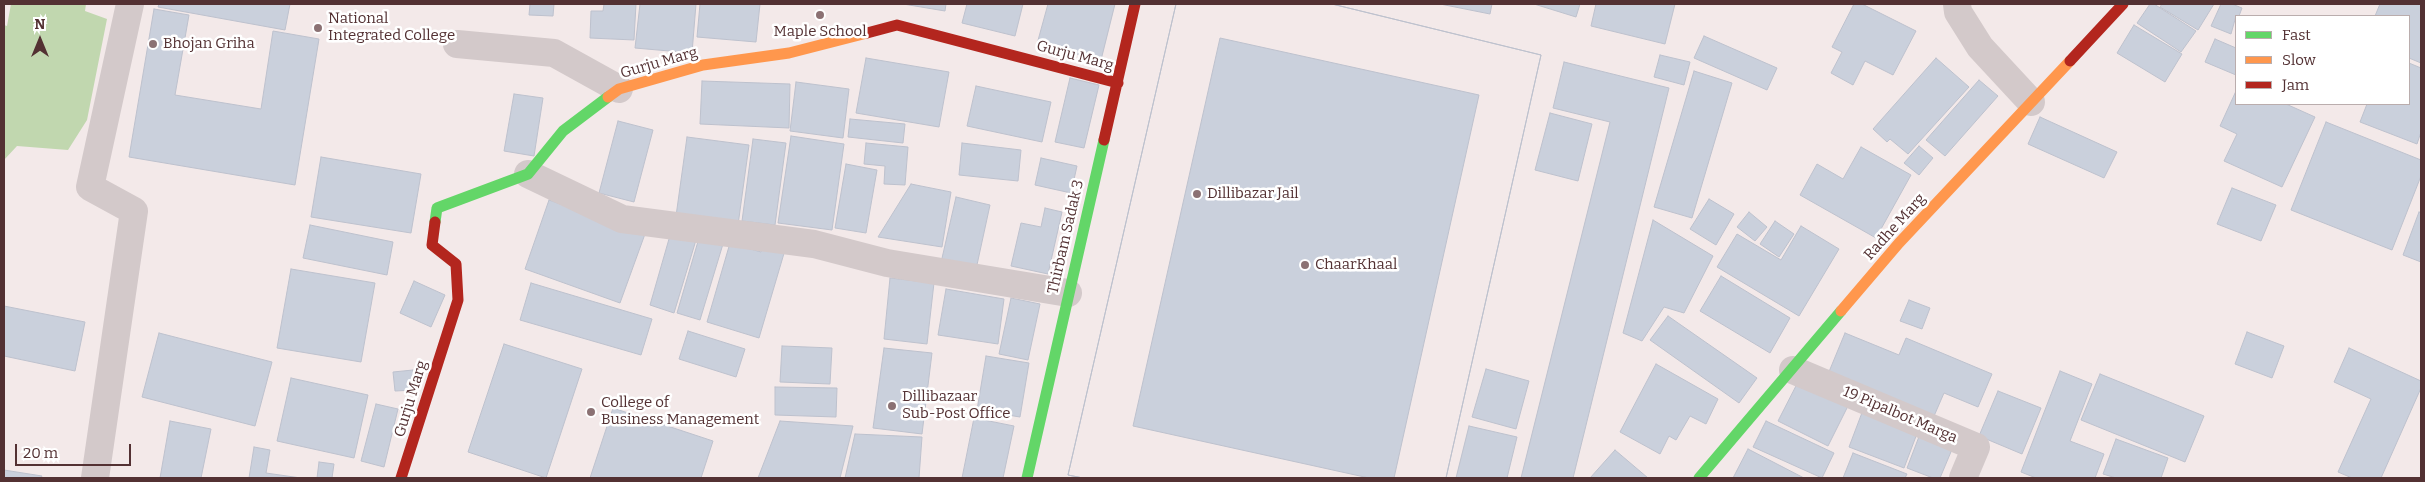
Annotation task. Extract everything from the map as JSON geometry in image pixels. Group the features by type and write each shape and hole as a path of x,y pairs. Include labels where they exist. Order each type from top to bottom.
{"street":[{"path":"95,478 134,211 90,187 130,4"},
{"name":"Thirbam Sadak 3","path":"1027,478 1068,292 1136,4"},
{"path":"1957,4 1958,12 1980,47 2031,102"},
{"name":"Radhe Marg","path":"1699,478 1793,370 1899,243 2123,4"},
{"name":"Gurju Marg","path":"401,478 458,300 456,264 432,245 437,208 528,174 564,131 619,89 703,65 788,53 897,25 1118,83"},
{"path":"457,44 554,53 619,89"},
{"path":"528,174 622,220 814,244 887,264 1068,292"},
{"name":"19 Pipalbot Marga","path":"1793,370 1976,446 1963,478"}],"green space":[{"path":"11,4 86,4 85,11 107,19 87,120 68,150 17,146 4,160 4,25 7,26"}],"building":[{"path":"159,4 290,4 285,30 158,7"},
{"path":"530,4 554,4 553,16 529,15"},
{"path":"604,4 636,4 634,40 590,38 591,11 603,11"},
{"path":"640,4 696,4 692,53 635,48"},
{"path":"700,4 760,4 756,42 697,37"},
{"path":"903,4 946,4 945,11"},
{"path":"967,4 1023,4 1015,36 962,23"},
{"path":"1048,4 1115,4 1101,60 1037,44"},
{"path":"1176,4 1332,4 1541,55 1446,478 1394,478 1479,95 1220,38 1133,426 1369,478 1083,478 1068,475"},
{"name":"ChaarKhaal","path":"1176,4 1332,4 1541,55 1446,478 1083,478 1068,475"},
{"path":"1440,4 1492,4 1490,14"},
{"path":"1534,4 1580,4 1576,17"},
{"path":"1596,4 1675,4 1665,44 1591,26"},
{"path":"1854,4 1862,4 1916,31 1893,75 1865,61 1853,85 1831,73 1842,52 1832,47"},
{"path":"2150,4 2154,4 2196,31 2181,52 2137,23"},
{"path":"2162,4 2214,4 2198,30 2160,7"},
{"path":"2221,4 2232,4 2242,8 2239,15 2235,15 2231,34 2211,26"},
{"path":"2380,4 2421,4 2421,63 2410,58 2410,15 2375,15"},
{"path":"154,9 189,15 175,95 261,109 273,31 319,39 295,185 129,157"},
{"path":"2134,25 2182,54 2165,82 2117,53"},
{"path":"1704,36 1777,68 1767,90 1694,58"},
{"path":"2215,39 2235,48 2235,75 2205,62"},
{"path":"1660,55 1690,62 1684,85 1654,77"},
{"path":"866,58 949,72 939,127 856,113"},
{"path":"1936,58 1969,87 1908,154 1890,139 1887,142 1873,129"},
{"path":"1564,62 1669,88 1573,478 1521,478 1610,122 1553,108"},
{"path":"2410,63 2421,68 2421,132 2417,144 2360,122 2367,105 2410,105"},
{"path":"1694,71 1732,83 1692,218 1654,207"},
{"path":"1070,78 1099,85 1084,148 1055,142"},
{"path":"1979,80 1998,96 1945,156 1926,140"},
{"path":"702,81 790,84 789,128 700,124"},
{"path":"796,82 849,89 843,138 790,131"},
{"path":"976,86 1051,102 1042,142 967,126"},
{"path":"2235,93 2235,105 2288,105 2315,117 2282,187 2224,161 2237,134 2220,126"},
{"path":"514,94 543,98 534,156 504,151"},
{"path":"1550,113 1592,124 1578,181 1535,170"},
{"path":"2040,117 2117,152 2104,178 2028,144"},
{"path":"850,119 905,124 903,143 848,137"},
{"path":"618,121 653,130 634,202 599,193"},
{"path":"2326,122 2421,160 2421,176 2392,250 2291,210"},
{"path":"791,136 844,144 832,230 778,223"},
{"path":"687,137 749,145 738,225 676,216"},
{"path":"753,139 786,143 775,225 742,221"},
{"path":"866,143 908,147 905,185 884,184 885,166 864,164"},
{"path":"962,143 1021,150 1018,181 959,175"},
{"path":"1919,146 1933,158 1919,175 1904,163"},
{"path":"1861,147 1911,175 1876,238 1800,195 1817,164 1843,179"},
{"path":"321,157 421,174 411,233 311,217"},
{"path":"1041,158 1077,166 1071,193 1035,185"},
{"path":"846,164 877,170 866,233 835,228"},
{"path":"911,184 951,192 942,247 878,237"},
{"path":"2232,188 2276,205 2261,241 2217,224"},
{"path":"956,197 990,205 975,274 940,267"},
{"path":"1709,199 1734,214 1716,245 1690,229"},
{"path":"549,200 645,234 620,303 525,269"},
{"path":"1045,208 1062,212 1048,274 1011,266 1021,223 1041,227"},
{"path":"1749,212 1767,227 1755,241 1737,227"},
{"path":"2419,212 2421,213 2421,262 2403,255"},
{"path":"1653,220 1713,256 1684,313 1664,307 1642,341 1623,333"},
{"path":"1775,221 1794,234 1779,257 1760,244"},
{"path":"310,225 393,242 387,275 303,258"},
{"path":"1801,226 1839,249 1799,316 1717,267 1737,234 1781,260"},
{"path":"671,232 696,240 674,313 650,305"},
{"path":"699,238 723,244 700,320 677,313"},
{"path":"730,243 761,252 763,244 785,250 759,338 707,322"},
{"path":"291,269 375,283 361,362 277,348"},
{"path":"1721,276 1790,318 1770,353 1700,311"},
{"path":"890,278 934,283 927,344 884,339"},
{"path":"414,281 445,295 431,327 400,313"},
{"path":"531,283 652,319 641,355 520,320"},
{"path":"946,289 1004,299 998,344 938,335"},
{"path":"1011,298 1040,304 1028,360 999,354"},
{"path":"1909,300 1930,308 1922,329 1900,321"},
{"path":"4,306 85,322 75,371 4,356"},
{"path":"1668,316 1757,378 1739,403 1650,340"},
{"path":"688,331 745,349 736,377 679,359"},
{"path":"2247,332 2284,346 2272,378 2235,364"},
{"path":"159,333 272,362 255,426 142,397"},
{"path":"1845,333 1899,355 1906,338 1992,374 1978,407 1944,393 1931,423 1826,379"},
{"path":"504,344 582,369 546,478 468,452"},
{"path":"782,346 832,348 830,384 780,382"},
{"path":"884,348 932,353 922,434 873,428"},
{"path":"2349,348 2421,381 2421,388 2381,478 2352,478 2338,472 2371,399 2334,382"},
{"path":"986,356 1029,363 1020,417 977,410"},
{"path":"1656,364 1718,399 1706,424 1690,416 1676,440 1669,436 1660,454 1620,432"},
{"path":"1486,369 1529,381 1516,429 1472,417"},
{"path":"413,370 415,390 395,391 393,372"},
{"path":"2060,371 2092,384 2070,441 2104,454 2095,478 2036,478 2021,472"},
{"path":"2100,374 2204,416 2185,462 2081,420"},
{"path":"291,378 368,395 354,458 277,441"},
{"path":"1799,380 1849,404 1828,446 1778,421"},
{"path":"775,387 837,388 836,417 775,415"},
{"path":"1998,391 2041,408 2022,454 1979,436"},
{"path":"376,404 398,409 384,467 361,461"},
{"path":"613,408 713,441 701,478 590,478"},
{"path":"1863,410 1918,431 1904,468 1849,447"},
{"path":"974,418 1014,426 1003,478 962,478"},
{"path":"170,421 211,429 201,478 160,478"},
{"path":"780,421 853,426 840,478 758,478"},
{"path":"1766,421 1834,453 1822,478 1753,447"},
{"path":"1469,426 1517,437 1507,478 1456,478"},
{"path":"855,434 922,437 919,478 845,478"},
{"path":"1920,434 1953,447 1940,478 1933,478 1907,468"},
{"path":"2116,439 2168,458 2161,478 2116,478 2103,474"},
{"path":"254,447 270,450 266,473 301,478 249,478"},
{"path":"1748,449 1804,478 1733,478"},
{"path":"1615,450 1648,478 1590,478"},
{"path":"1853,453 1907,474 1905,478 1843,478"},
{"path":"319,462 334,464 332,478 317,478"},
{"path":"4,470 42,476 41,478 4,478"}],"traffic: fast":[{"path":"435,222 437,208 528,174 563,131 608,97"},
{"path":"1027,478 1104,140"},
{"path":"1699,478 1841,311"}],"traffic: slow":[{"path":"608,97 619,89 703,65 789,53 867,33"},
{"path":"1841,311 1899,243 2070,61"}],"traffic: jam":[{"path":"1104,140 1135,4"},
{"path":"2070,61 2123,4"},
{"path":"867,33 897,25 1118,83"},
{"path":"401,478 458,300 456,264 432,245 435,222"}],"place":[{"name":"Maple School","path":"820,15"},
{"name":"National Integrated College","path":"318,28"},
{"name":"Bhojan Griha","path":"153,44"},
{"name":"Dillibazar Jail","path":"1197,194"},
{"name":"ChaarKhaal","path":"1305,265"},
{"name":"Dillibazaar Sub-Post Office","path":"892,406"},
{"name":"College of Business Management","path":"591,412"}]}
